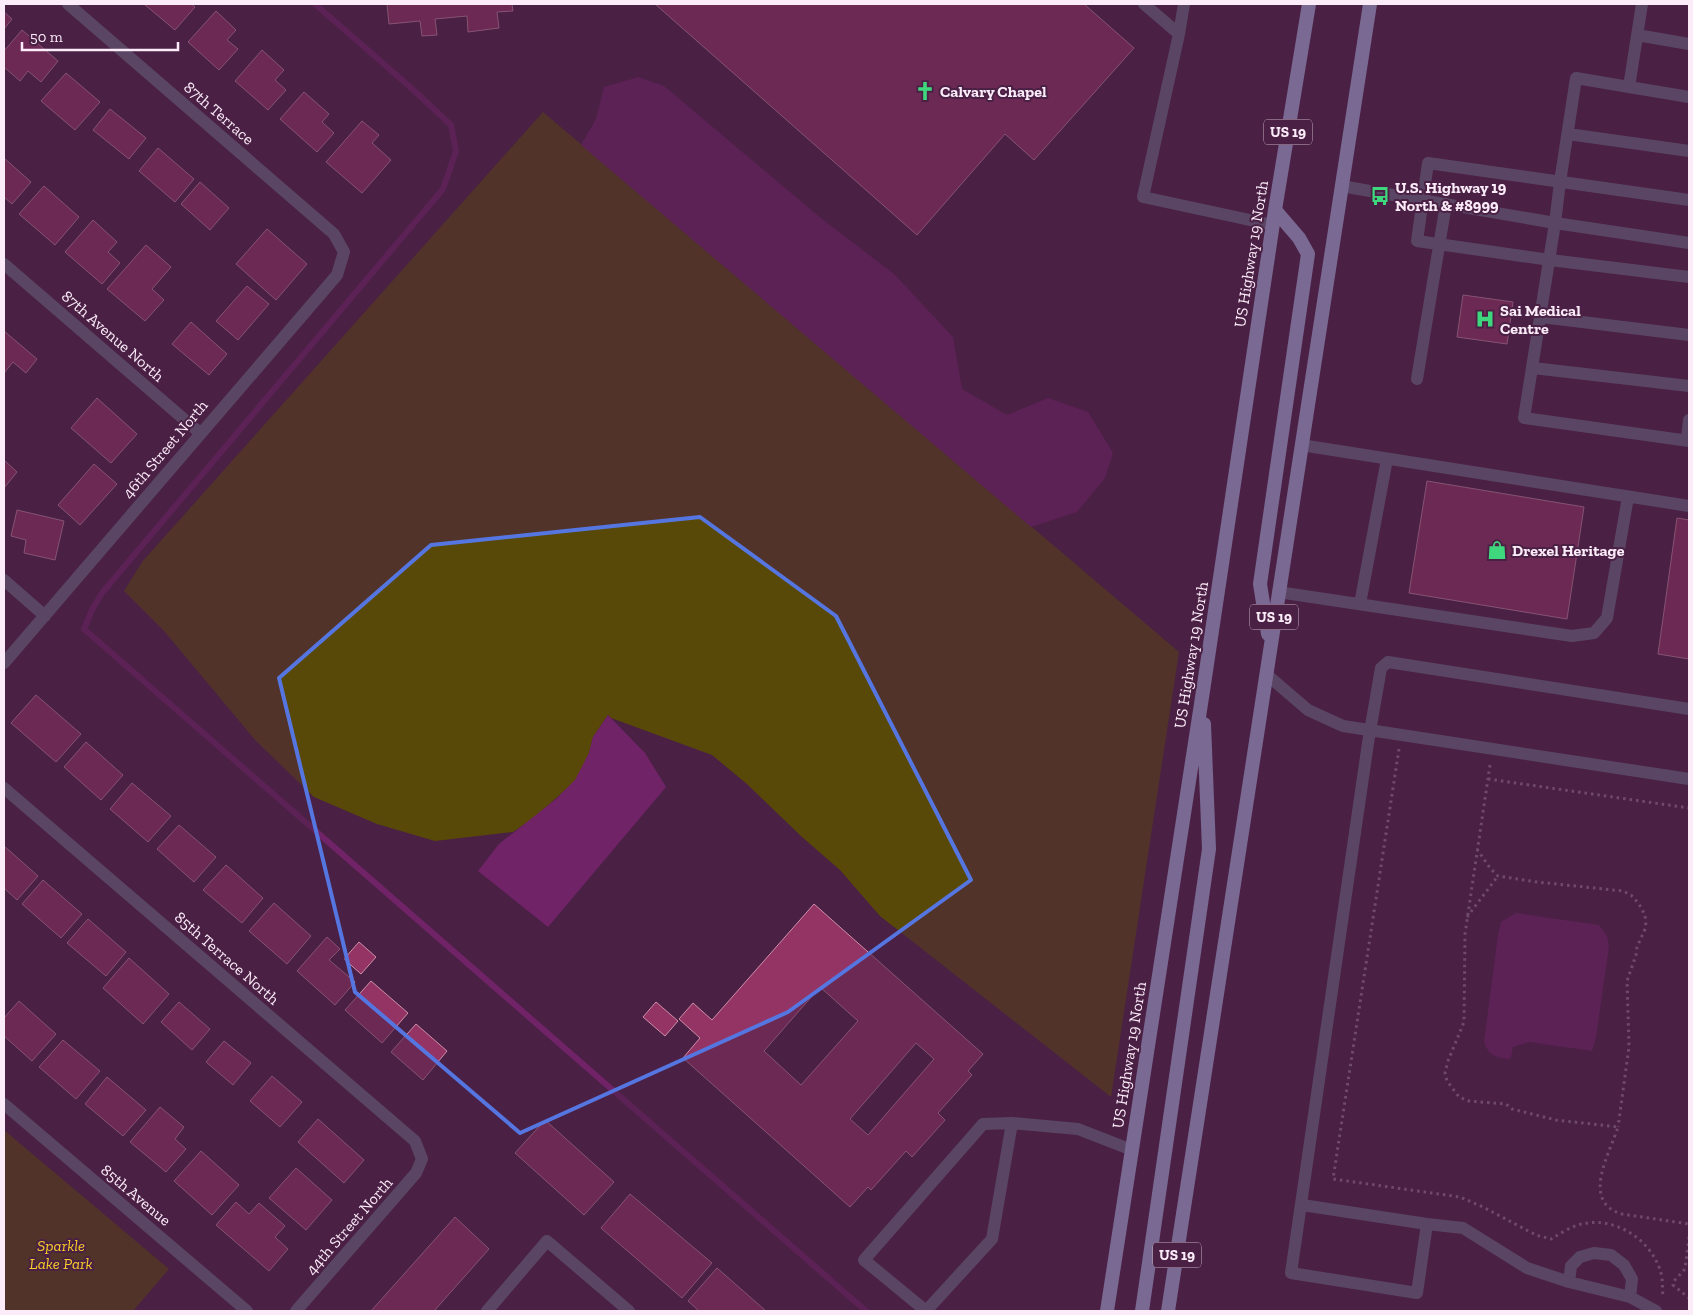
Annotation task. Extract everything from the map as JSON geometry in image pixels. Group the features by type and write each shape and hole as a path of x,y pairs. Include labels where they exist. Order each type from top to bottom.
{"highway":[{"name":"US Highway 19 North","path":"1107,1311 1275,210 1309,4"},
{"name":"US 19","path":"1168,1311 1300,445 1370,4"},
{"path":"1270,648 1260,584 1308,254 1299,238 1275,210"},
{"path":"1142,1311 1209,849 1203,691"}],"street":[{"name":"87th Terrace","path":"68,4 334,234 344,252"},
{"path":"1144,4 1179,34"},
{"path":"1184,4 1143,198 1273,225"},
{"path":"1629,87 1642,4"},
{"path":"1637,35 1689,44"},
{"path":"1689,97 1576,78 1550,260 1524,418 1688,440 1689,420"},
{"path":"1568,134 1689,151"},
{"path":"1689,200 1428,163 1417,241 1689,277"},
{"path":"1341,186 1555,223 1689,243"},
{"path":"1416,379 1446,204"},
{"name":"46th Street North","path":"4,664 336,275 344,252"},
{"name":"87th Avenue North","path":"4,264 200,433"},
{"path":"1541,317 1689,335"},
{"path":"1533,368 1689,386"},
{"path":"1300,445 1689,506"},
{"path":"1360,604 1386,459"},
{"path":"1278,592 1572,636 1594,632 1607,618 1628,497"},
{"path":"4,580 45,616"},
{"path":"1427,1224 1417,1293 1291,1273 1368,743 1381,668 1388,662 1689,710"},
{"path":"1266,674 1308,710 1343,726 1689,779"},
{"name":"85th Terrace North","path":"4,788 415,1140 422,1159"},
{"name":"85th Avenue","path":"4,1104 247,1311"},
{"path":"1012,1123 992,1239 926,1311 864,1260 983,1124 1012,1123 1078,1129 1132,1150"},
{"name":"44th Street North","path":"296,1311 416,1173 422,1159"},
{"path":"1302,1204 1463,1228 1527,1268 1569,1282 1630,1297 1656,1311"},
{"path":"487,1311 546,1241 630,1311"},
{"path":"1569,1282 1571,1266 1580,1257 1594,1253 1611,1255 1624,1264 1632,1279 1630,1297"}],"path":[{"path":"1368,743 1408,749"},
{"path":"1400,748 1333,1179 1460,1198 1483,1207 1536,1235 1551,1239 1581,1224 1599,1222 1616,1225 1634,1234 1654,1256 1661,1273 1662,1298"},
{"path":"1491,761 1464,934 1464,1022 1448,1061 1445,1073 1447,1081 1451,1089 1459,1097 1469,1100 1506,1104 1512,1109 1556,1120 1618,1127"},
{"path":"1488,779 1689,808"},
{"path":"1477,848 1490,868 1498,876 1623,891 1631,894 1646,914 1646,928 1637,947 1627,981 1629,1047 1618,1127 1602,1170 1602,1199 1606,1206 1622,1214 1689,1224"},
{"path":"1467,917 1498,876"},
{"path":"1689,1237 1685,1269 1674,1280 1673,1285 1689,1298"}],"highlighted area":[{"path":"700,517 836,616 971,880 788,1012 520,1133 355,992 279,678 431,545"}],"green space":[{"path":"543,112 1179,652 1111,1097 880,916 840,870 802,837 747,784 712,755 611,718 608,715 593,737 589,753 576,780 535,817 513,832 435,841 377,824 314,797 256,741 164,631 124,591 142,562"},
{"name":"Sparkle Lake Park","path":"4,1130 169,1269 133,1311 4,1311"}],"shaded area":[{"path":"638,77 664,86 822,219 894,274 953,337 962,389 1007,415 1048,398 1088,412 1113,453 1105,478 1077,512 1031,527 581,145 596,119 604,87"},
{"path":"608,715 645,753 666,787 548,927 478,871 499,844 556,799 575,780 589,753 593,737"},
{"path":"1516,913 1599,925 1607,936 1609,946 1596,1037 1592,1051 1529,1042 1513,1047 1509,1059 1493,1055 1488,1050 1484,1042 1498,935 1501,922"}],"building":[{"path":"144,4 191,4 195,7 175,30"},
{"path":"387,4 512,4 513,11 497,12 499,28 468,32 467,16 435,19 437,35 422,36 420,21 389,24"},
{"name":"Calvary Chapel","path":"655,4 1084,4 1134,48 1034,160 1005,134 917,235"},
{"path":"216,11 236,30 227,40 238,49 219,70 188,42"},
{"path":"4,12 12,19 4,29"},
{"path":"22,30 58,61 41,82 28,71 20,81 4,67 4,51"},
{"path":"262,50 284,70 275,80 286,90 268,110 235,81"},
{"path":"66,73 100,102 75,130 41,101"},
{"path":"304,92 329,114 322,122 334,133 317,152 280,119"},
{"path":"110,109 146,138 129,159 93,130"},
{"path":"362,121 379,135 372,143 391,160 362,193 326,162"},
{"path":"158,148 194,179 175,202 139,171"},
{"path":"4,158 31,182 12,204 4,197"},
{"path":"200,182 229,208 210,230 181,204"},
{"path":"44,186 79,217 55,245 19,214"},
{"path":"93,220 117,242 108,252 120,263 102,284 65,252"},
{"path":"267,229 307,264 276,300 236,264"},
{"path":"146,245 171,267 152,289 164,300 145,321 107,289"},
{"path":"247,286 269,304 238,340 216,321"},
{"name":"Sai Medical Centre","path":"1463,295 1513,302 1507,344 1457,337"},
{"path":"191,322 227,354 209,375 172,344"},
{"path":"4,331 37,359 26,373 13,362 4,373"},
{"path":"97,398 137,434 111,463 71,428"},
{"path":"4,460 17,472 4,488"},
{"path":"94,464 117,484 80,525 58,505"},
{"name":"Drexel Heritage","path":"1427,481 1584,507 1567,619 1409,593"},
{"path":"17,510 64,521 55,560 24,553 26,540 11,536"},
{"path":"1677,518 1689,520 1689,659 1658,654"},
{"path":"36,695 81,734 56,762 11,723"},
{"path":"86,742 123,775 101,800 64,767"},
{"path":"132,783 171,816 148,842 110,809"},
{"path":"179,825 216,857 194,882 157,849"},
{"path":"4,846 38,876 17,900 4,888"},
{"path":"226,865 263,898 242,923 203,890"},
{"path":"43,880 82,914 61,938 22,904"},
{"path":"274,903 311,936 287,964 249,931"},
{"path":"814,904 983,1054 968,1071 972,1075 938,1113 945,1120 912,1157 906,1151 871,1190 868,1187 850,1207 683,1058 700,1038 679,1019 693,1003 712,1020","holes":["820,987 858,1021 801,1085 764,1051","916,1043 934,1059 868,1135 850,1119"]},
{"path":"88,919 126,952 106,976 67,943"},
{"path":"327,937 340,949 329,960 355,982 335,1005 297,971"},
{"path":"359,942 376,957 361,974 344,959"},
{"path":"129,958 169,994 143,1024 103,988"},
{"path":"371,981 408,1013 382,1043 345,1010"},
{"path":"19,1001 56,1034 32,1061 4,1036 4,1018"},
{"path":"179,1002 210,1029 192,1050 161,1022"},
{"path":"656,1002 678,1021 665,1036 643,1017"},
{"path":"416,1024 447,1051 423,1080 391,1052"},
{"path":"63,1040 100,1071 76,1099 39,1067"},
{"path":"224,1041 251,1063 233,1085 206,1062"},
{"path":"272,1076 302,1102 280,1127 250,1101"},
{"path":"107,1077 146,1110 123,1136 85,1104"},
{"path":"160,1107 184,1127 175,1139 186,1149 166,1172 130,1142"},
{"path":"318,1119 364,1160 344,1183 298,1142"},
{"path":"545,1120 614,1182 584,1215 515,1153"},
{"path":"201,1151 239,1185 212,1215 174,1181"},
{"path":"296,1168 332,1200 306,1230 269,1198"},
{"path":"630,1194 712,1263 682,1298 601,1228"},
{"path":"236,1202 249,1214 259,1203 285,1226 275,1237 288,1249 269,1271 216,1225"},
{"path":"455,1217 489,1249 434,1311 371,1311"},
{"path":"717,1268 766,1311 699,1311 688,1301"}],"waterway":[{"path":"315,4 451,125 456,151 443,189 102,593 84,629 866,1311"}],"place":[{"name":"Calvary Chapel","path":"925,91"},
{"name":"U.S. Highway 19 North & #8999","path":"1380,196"},
{"name":"Sai Medical Centre","path":"1485,319"},
{"name":"Drexel Heritage","path":"1497,550"}]}
